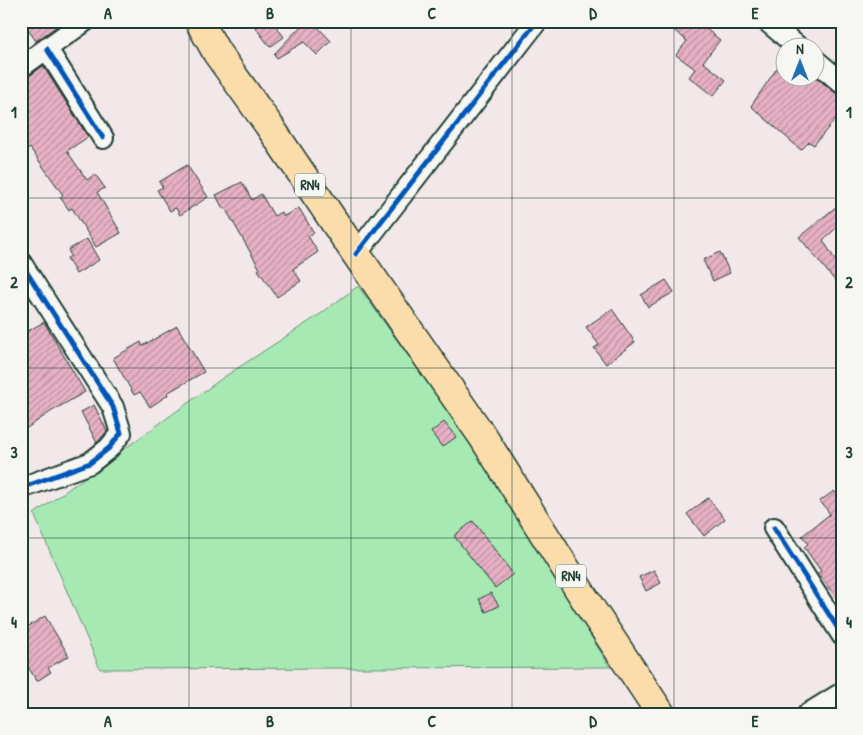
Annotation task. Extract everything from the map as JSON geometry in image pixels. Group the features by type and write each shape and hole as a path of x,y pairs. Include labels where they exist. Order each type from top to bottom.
{"highway":[{"name":"RN4","path":"199,21 217,53 484,437 590,607 661,714"}],"street":[{"path":"21,67 85,21"},
{"path":"768,21 788,38"},
{"path":"356,254 529,24"},
{"path":"47,49 103,138"},
{"path":"826,69 842,83"},
{"path":"21,263 113,408 121,433 109,448 90,463 21,488"},
{"path":"774,528 842,635"},
{"path":"808,714 842,693"}],"green space":[{"path":"358,286 454,419 504,495 610,667 100,669 34,514 224,377 319,315"}],"building":[{"path":"22,21 64,21 36,41"},
{"path":"263,21 272,21 284,37 270,47 255,27"},
{"path":"306,21 312,21 331,41 317,55 304,42 277,58 274,54"},
{"path":"663,21 696,21 720,40 703,62 726,80 713,96 689,77 695,69 676,55 687,41"},
{"path":"43,66 88,137 67,151 87,180 95,174 105,188 97,192 121,233 96,247 72,208 69,210 60,197 63,195 30,148 21,153 21,79 28,77"},
{"path":"776,70 776,88 826,88 826,85 834,92 842,95 842,111 814,145 809,142 801,150 751,106"},
{"path":"187,165 208,197 180,215 176,208 170,211 157,190 163,187 159,182"},
{"path":"242,182 252,200 261,194 274,216 281,212 284,216 299,208 314,233 308,236 318,252 293,269 301,281 277,297 258,270 260,269 216,195"},
{"path":"842,202 842,223 823,240 842,271 841,288 799,237"},
{"path":"87,239 99,260 76,274 67,258 71,256 68,250"},
{"path":"720,252 730,273 713,281 703,260"},
{"path":"666,280 674,292 648,307 641,295"},
{"path":"612,309 635,342 606,364 594,348 599,345 586,327"},
{"path":"44,322 85,392 21,432 21,335"},
{"path":"177,326 204,372 167,393 168,395 150,407 140,392 134,395 113,358 141,342 142,346"},
{"path":"94,405 107,431 97,443 81,412"},
{"path":"444,422 456,437 442,447 431,432"},
{"path":"834,491 842,500 842,606 818,573 821,571 804,547 808,544 802,536 830,514 820,501"},
{"path":"708,498 725,519 704,536 687,514"},
{"path":"473,521 513,574 495,588 454,536"},
{"path":"654,570 661,583 646,591 639,577"},
{"path":"491,593 499,606 486,612 479,599"},
{"path":"45,616 69,656 48,668 51,672 37,681 26,664 29,663 21,650 21,631"}],"cycle path":[{"path":"356,254 537,21"},
{"path":"47,49 103,138"},
{"path":"21,263 113,407 121,433 109,448 90,463 21,488"},
{"path":"774,528 842,635"}]}
